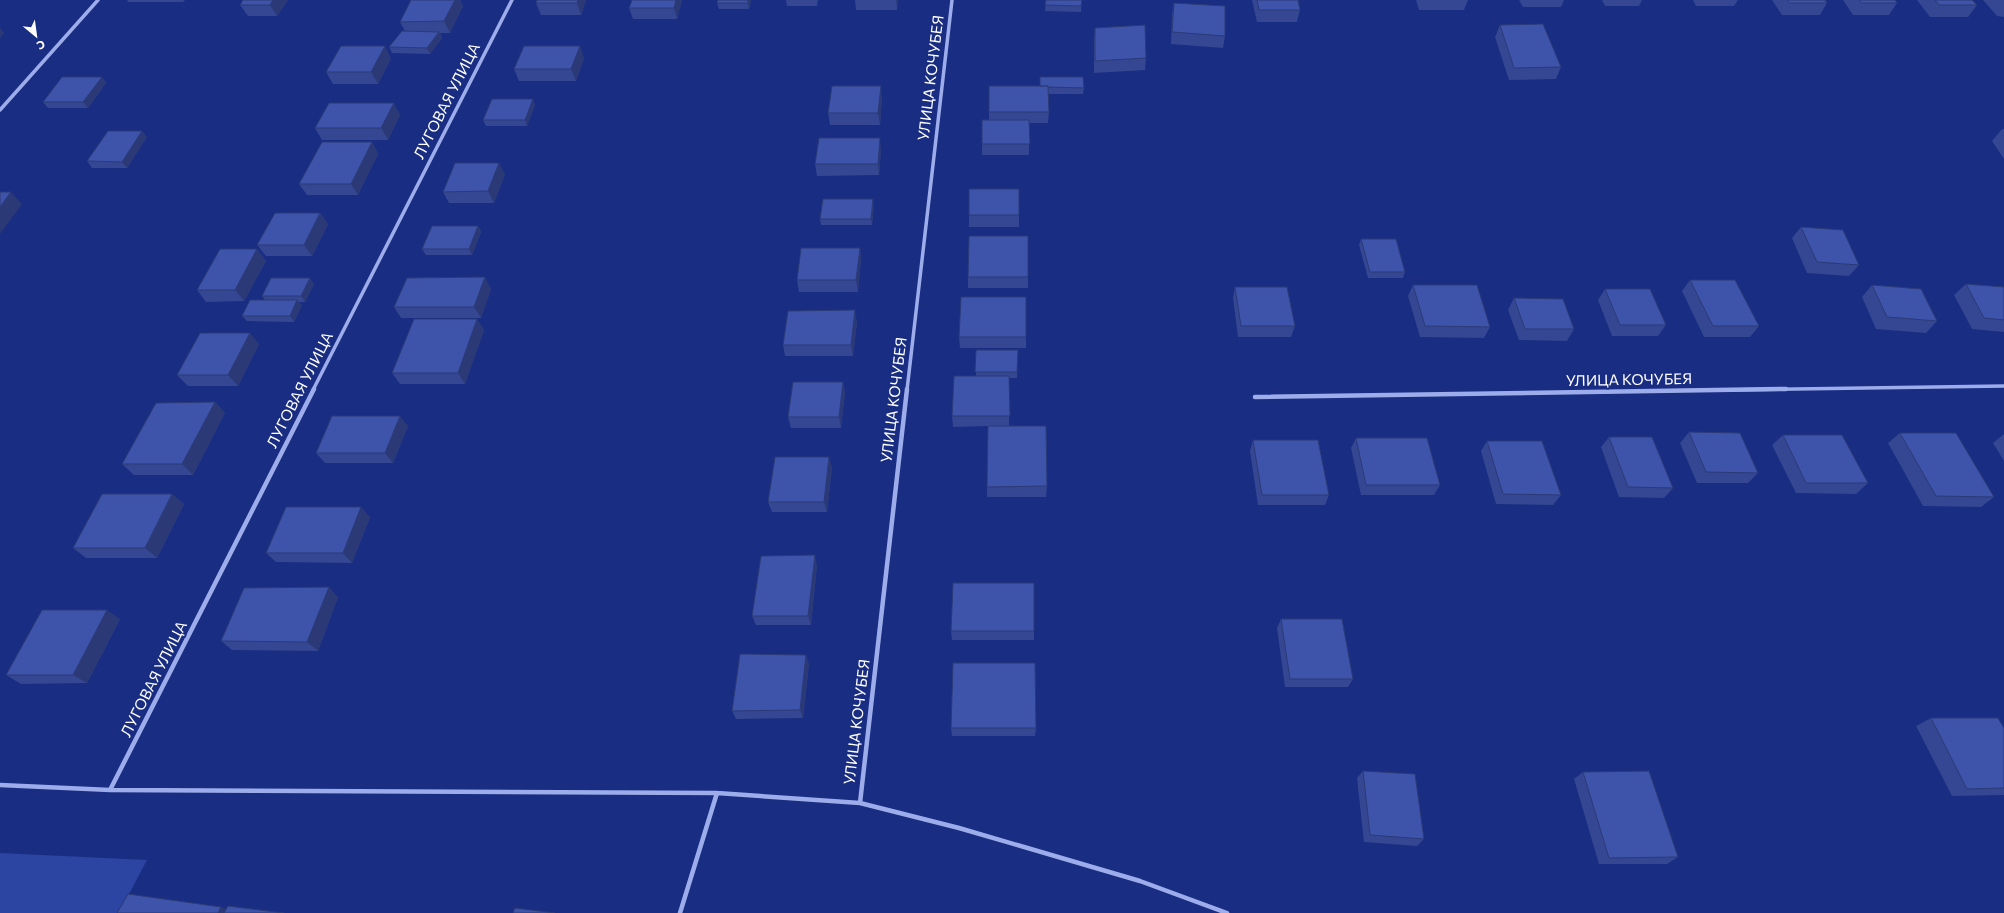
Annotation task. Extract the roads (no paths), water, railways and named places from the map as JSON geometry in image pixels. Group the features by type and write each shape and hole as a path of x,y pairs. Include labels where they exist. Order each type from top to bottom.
{"street":[{"path":"0,110 98,0"},
{"name":"ЛУГОВАЯ УЛИЦА","path":"110,790 512,0"},
{"name":"УЛИЦА КОЧУБЕЯ","path":"860,803 952,0"},
{"name":"УЛИЦА КОЧУБЕЯ","path":"1255,397 2004,386"},
{"path":"0,785 110,790 717,793 860,803 959,828 1140,881 1227,913"},
{"path":"680,913 717,793"}]}
